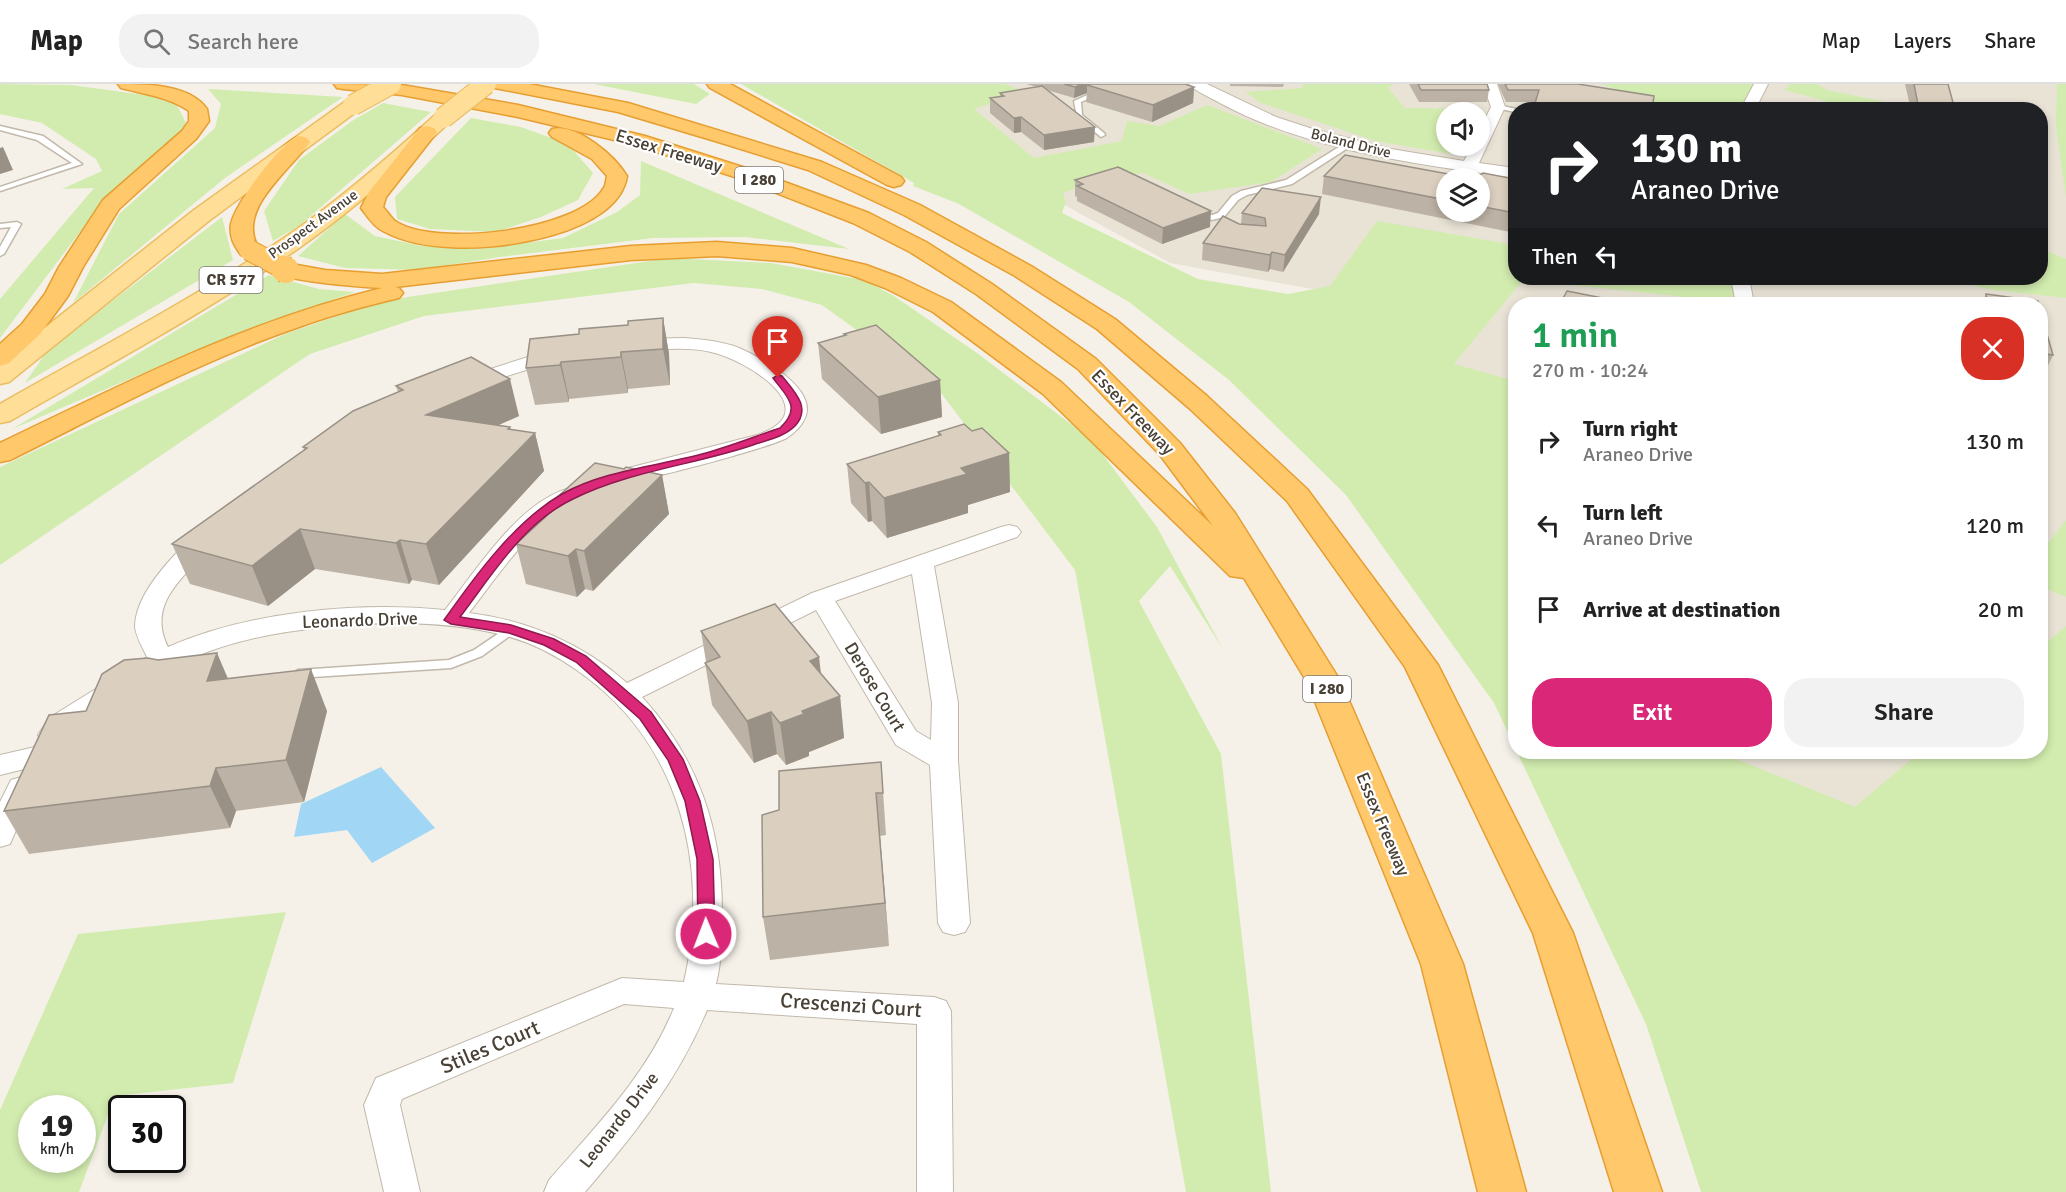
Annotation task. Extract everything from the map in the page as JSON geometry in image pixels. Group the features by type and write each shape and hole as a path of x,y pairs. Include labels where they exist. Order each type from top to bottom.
{"highway":[{"path":"0,358 31,329 56,296 71,267 111,205 189,135 199,121 198,109 187,101 127,84"},
{"name":"Essex Freeway","path":"343,84 402,90 518,111 638,140 745,174 850,214 918,248 984,289 1087,364 1170,449 1224,519 1324,682 1442,964 1503,1192"},
{"name":"Essex Freeway","path":"500,84 621,107 815,166 912,210 1023,272 1106,324 1198,402 1297,495 1421,665 1553,933 1638,1192"},
{"path":"716,84 914,192 1023,272"},
{"path":"435,125 376,196 372,208 376,217 384,225 396,231 414,236 462,241 517,236 560,226 603,202 611,194 617,176 612,166 593,150 518,111"},
{"path":"300,142 254,197 244,215 242,239 249,250 286,270 325,277 382,281 672,250 756,251 828,261 893,283 942,307 1052,387 1271,599"},
{"path":"0,454 185,365 270,329 318,312 373,297 556,262"}],"main road":[{"path":"0,376 202,215 353,105 391,84"},
{"name":"Prospect Avenue","path":"0,415 227,283 292,242 356,194 486,84"}],"street":[{"name":"Boland Drive","path":"1196,84 1263,117 1350,144 1445,168"},
{"path":"1468,168 1498,107 1490,84"},
{"path":"1751,102 1761,84"},
{"name":"Boland Drive","path":"1490,173 1508,173"},
{"path":"451,620 510,543 539,517 567,497 601,482 712,455 769,437 784,430 792,422 797,410 795,398 778,378 742,356 715,347 665,343 606,349"},
{"path":"446,390 538,360 576,353"},
{"path":"162,662 148,627 154,604 168,577 192,550 218,527"},
{"path":"624,695 821,598 1008,532"},
{"path":"922,564 945,703 944,761 954,923"},
{"name":"Derose Court","path":"821,598 906,738 944,761"},
{"name":"Leonardo Drive","path":"0,836 8,812 35,757 59,725 131,676 206,642 264,626 318,619 407,617 451,620 511,629 549,642 581,659 645,715 675,759 692,801 705,859 706,934 701,979 680,1034 645,1093 562,1192"},
{"path":"0,765 35,757"},
{"name":"Stiles Court","path":"402,1192 382,1105 388,1089 622,992 694,996"},
{"name":"Crescenzi Court","path":"694,996 934,1011 935,1192"}],"lane":[{"path":"1101,135 1079,116 1077,101 1118,84"},
{"path":"1498,107 1508,108"},
{"path":"0,128 40,138 78,164 0,189"},
{"path":"1212,218 1221,214 1235,198 1244,193 1288,182 1350,144"},
{"path":"1191,208 1221,224"},
{"path":"0,226 17,225 1,249"},
{"path":"297,674 451,664 478,653 511,629"}],"shaded area":[{"path":"978,84 2066,84 2066,1192 1689,759 2048,759 2048,297 1508,297 1508,538 1323,291 1170,263 1050,197 959,107"}],"green space":[{"path":"0,84 71,85 174,99 187,125 92,216 0,338 0,299 94,188 62,189 102,171 96,159 42,123 0,114"},
{"path":"593,84 694,84 710,94 696,104"},
{"path":"741,84 1004,84 1041,97 992,103 974,109 1034,158 1122,141 1127,121 1159,126 1207,105 1322,149 1271,182 1189,194 1143,173 1104,178 1063,193 1066,202 1062,213 1198,279 1288,294 1330,286 1377,221 1508,244 1508,285 1519,285 1454,364 1508,379 1508,732 1494,703 1346,495 1229,380 1129,302 959,204 913,186 914,183"},
{"path":"1302,84 1394,84 1388,88 1405,108 1436,108 1436,151 1376,141 1261,103 1245,92 1303,88"},
{"path":"1601,84 1755,84 1751,102 1651,102"},
{"path":"1790,84 1817,84 1827,90 1886,102 1829,102 1784,90"},
{"path":"2057,84 2066,84 2066,198 2056,127"},
{"path":"208,89 343,97 225,178 73,303 119,214 215,128 221,104"},
{"path":"383,103 431,112 299,226 273,241 264,211 299,160 352,121"},
{"path":"471,118 521,127 568,144 593,173 578,200 541,217 496,232 430,229 397,219 395,197"},
{"path":"641,161 849,249 745,237 653,238 500,257 418,270 345,268 298,256 345,214 375,236 422,246 480,249 563,238 617,212 640,195"},
{"path":"222,217 233,260 25,383 47,351"},
{"path":"2048,251 2066,259 2066,298 1993,290 1973,285 2048,285"},
{"path":"670,258 771,263 864,280 894,296 977,353 1092,440 1157,527 1223,649 1170,566 1139,601 1221,754 1271,1192 1186,1192 1075,570 938,389 822,305 762,289 694,283 424,316 310,354 0,565 0,467 285,334 381,301"},
{"path":"269,275 319,289 355,292 238,333 12,429"},
{"path":"1571,285 1749,285 1751,297 1685,297"},
{"path":"2066,520 2066,597 2048,589 2048,544"},
{"path":"2066,626 2066,1192 1701,1192 1646,1024 1520,759 1736,759 1855,807 1912,759 2048,759 2048,641"},
{"path":"286,912 233,1083 108,1095 108,1115 96,1147 96,1095 18,1095 18,1173 86,1173 79,1192 0,1192 0,1110 78,934"}],"water":[{"path":"381,767 435,828 372,863 347,830 294,837 301,804"}],"building":[{"path":"1064,84 1082,84 1075,87"},
{"path":"1185,84 1194,87 1153,105 1087,85"},
{"path":"1418,84 1487,84 1489,90 1421,90"},
{"path":"1505,84 1578,84 1654,96 1653,102 1535,102 1539,90 1508,90"},
{"path":"1914,84 1948,84 1953,102 1917,102"},
{"path":"1042,86 1095,127 1044,135 1021,117 1014,118 990,98 1004,96 1000,93"},
{"path":"1345,155 1436,172 1436,198 1324,176"},
{"path":"1118,167 1211,211 1163,228 1077,186 1083,184 1075,180"},
{"path":"1490,174 1508,178 1508,212 1490,208"},
{"path":"1262,188 1321,197 1285,255 1272,252 1270,255 1203,243 1223,216 1239,224 1266,226 1265,218 1242,213"},
{"path":"1567,291 1598,297 1564,297"},
{"path":"1986,294 2008,297 1987,297"},
{"path":"663,318 663,349 621,352 621,357 561,362 560,365 526,368 530,339 579,334 579,329 628,325 628,321"},
{"path":"876,325 940,380 878,397 818,343"},
{"path":"2048,338 2053,355 2048,354"},
{"path":"471,357 510,379 426,415 510,427 508,429 535,433 426,544 400,540 396,543 300,529 252,566 172,544 307,448 303,447 353,411 403,390 396,386"},
{"path":"964,424 972,431 982,428 1009,453 961,468 967,474 884,498 869,482 865,483 847,464 941,435 938,432"},
{"path":"595,463 662,475 584,551 576,549 568,556 516,544 551,512 543,510"},
{"path":"775,604 819,657 810,661 840,696 802,711 804,714 780,723 771,712 747,721 705,663 720,657 701,631"},
{"path":"217,653 207,681 311,669 286,760 216,768 210,786 4,811 49,715 86,711 102,674 124,660 148,658 158,660"},
{"path":"881,762 883,793 876,793 885,903 763,917 762,815 779,810 779,771"}],"route":[{"path":"706,934 705,859 692,801 675,759 645,715 581,659 549,642 511,629 451,620 510,543 539,517 567,497 601,482 712,455 784,430 792,422 797,410 795,398 778,378"}]}
